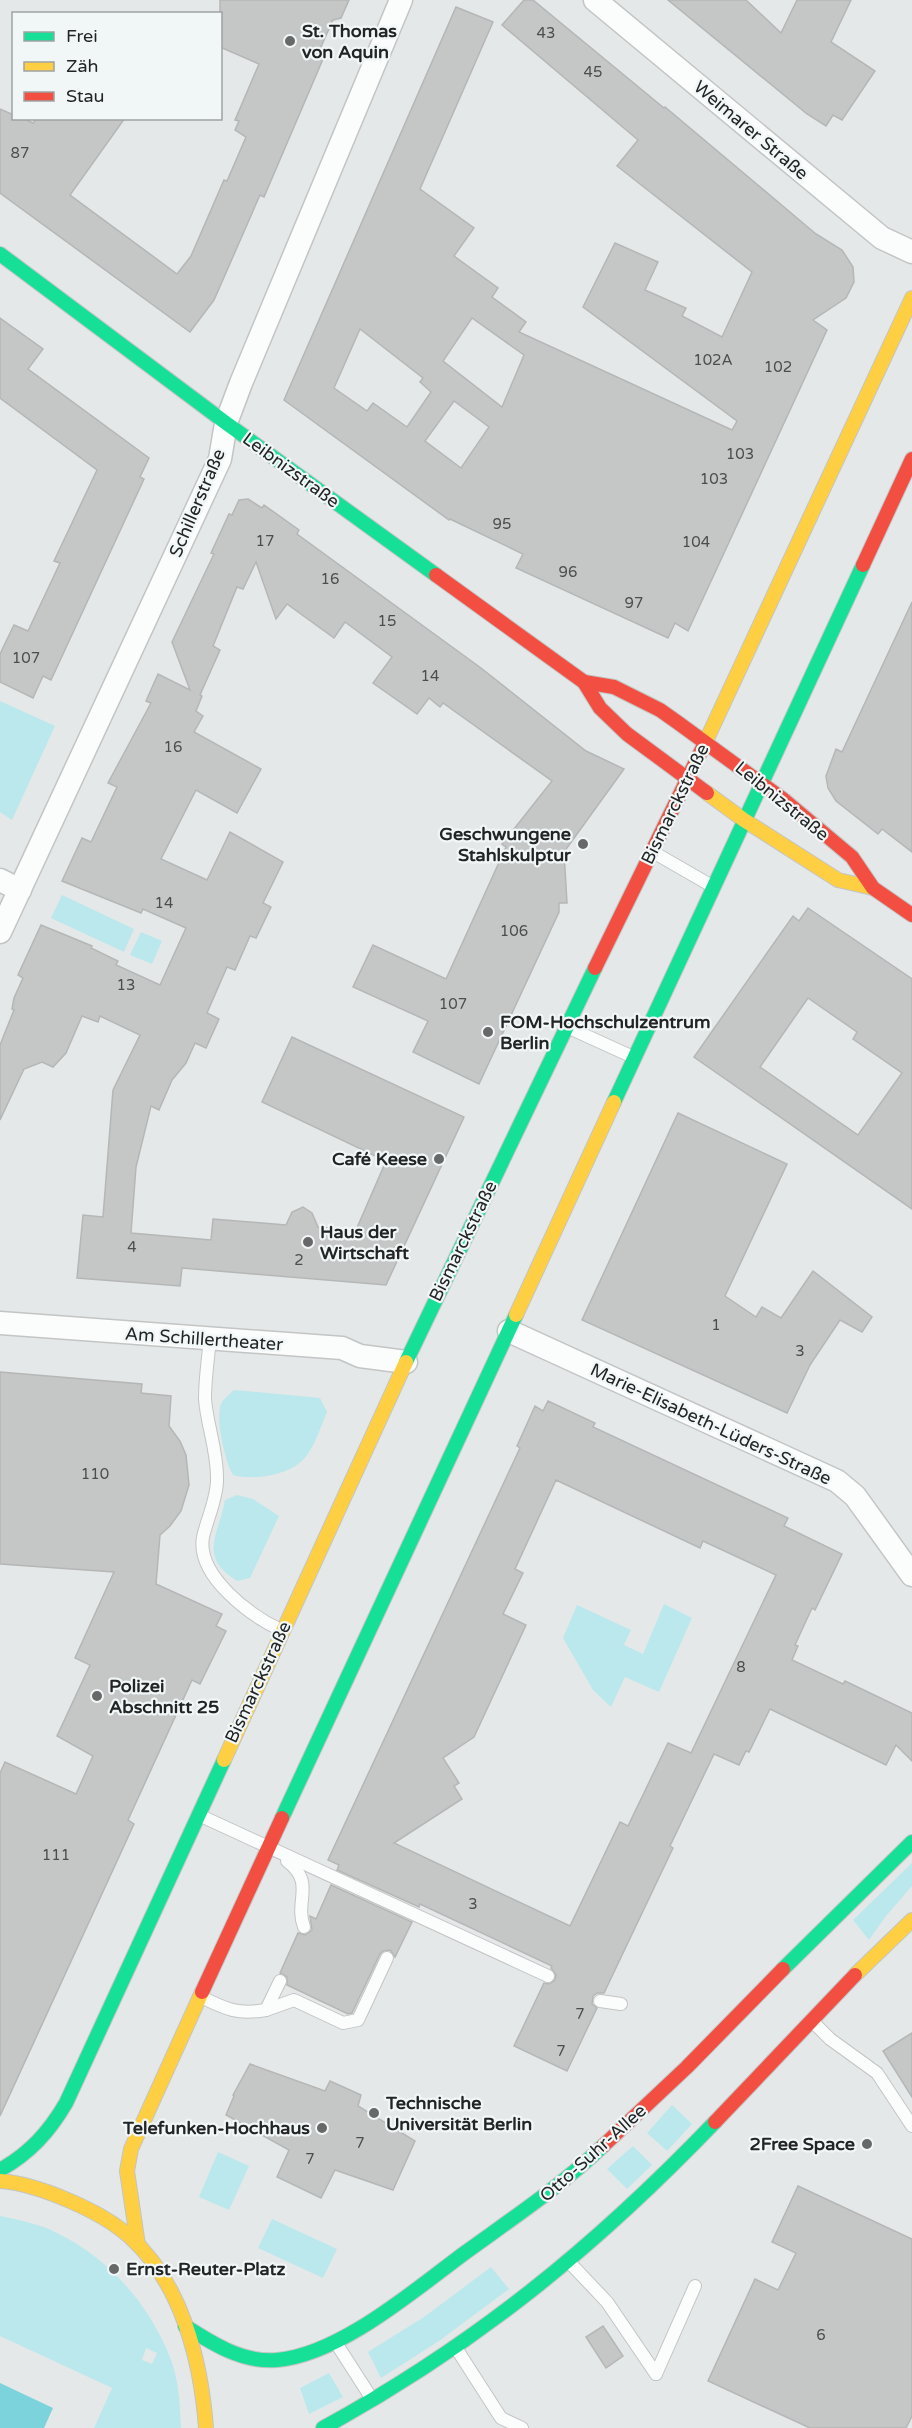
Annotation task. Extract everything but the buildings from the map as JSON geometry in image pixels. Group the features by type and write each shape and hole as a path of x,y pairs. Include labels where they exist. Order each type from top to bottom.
{"main road":[{"name":"Leibnizstraße","path":"0,254 226,423 584,682 600,708 627,734 687,779 744,820 838,880 873,888"},
{"name":"Bismarckstraße","path":"0,2170 28,2153 48,2134 59,2116 406,1362 566,1027 653,852 912,298"},
{"path":"138,2245 127,2181 128,2158 146,2113 912,459"},
{"name":"Leibnizstraße","path":"584,682 614,687 660,710 762,783 852,857 873,888 912,915"},
{"name":"Otto-Suhr-Allee","path":"185,2326 207,2342 232,2355 264,2361 298,2357 335,2342 370,2322 572,2176 687,2067 844,1907 912,1842"},
{"path":"326,2427 455,2348 569,2262 634,2204 912,1920"},
{"path":"0,2181 31,2186 74,2202 116,2225 138,2245 157,2271 185,2326 200,2371 205,2399 206,2428"}],"street":[{"name":"Schillerstraße","path":"0,932 10,885 220,459 226,423 244,375 401,0"},
{"name":"Weimarer Straße","path":"595,0 882,238 912,252"},
{"name":"Am Schillertheater","path":"0,1323 342,1348 360,1356 406,1362"},
{"name":"Marie-Elisabeth-Lüders-Straße","path":"509,1331 837,1481 855,1496 912,1575"}],"lane":[{"path":"653,852 714,886"},
{"path":"566,1027 634,1058"},
{"path":"210,1340 205,1399 218,1481 202,1540 205,1556 217,1582 233,1599 266,1623 282,1630"},
{"path":"197,1814 548,1976"},
{"path":"270,1848 298,1869 302,1876 304,1927"},
{"path":"201,1997 231,2011 247,2013 266,2010 296,1995 346,2018 358,2020 383,1961"},
{"path":"266,2010 280,1982"},
{"path":"600,2001 621,2004"},
{"path":"813,2021 830,2039 877,2073 912,2126"},
{"path":"569,2262 607,2302 656,2374 695,2286"},
{"path":"335,2342 373,2400"},
{"path":"455,2348 501,2418 522,2428"}],"shaded area":[{"path":"0,701 55,726 12,820 0,812"},
{"path":"62,895 134,929 124,952 51,918"},
{"path":"141,932 162,941 152,964 130,955"},
{"path":"234,1390 320,1398 327,1412 313,1445 301,1462 273,1475 242,1477 233,1475 224,1450 219,1411 225,1398"},
{"path":"237,1495 253,1499 279,1516 250,1578 237,1581 217,1563 214,1544 225,1500"},
{"path":"664,1604 692,1618 659,1692 625,1677 611,1707 593,1690 563,1638 577,1605 631,1630 624,1645 643,1654"},
{"path":"912,1863 912,1886 869,1940 853,1920"},
{"path":"672,2105 692,2124 667,2151 647,2133"},
{"path":"633,2146 652,2165 627,2189 607,2169"},
{"path":"218,2152 249,2166 229,2210 199,2197"},
{"path":"0,2216 37,2225 57,2233 94,2256 126,2286 152,2321 171,2360 180,2402 181,2428 94,2428 112,2388 0,2336","holes":["146,2348 157,2353 152,2364 142,2360"]},
{"path":"272,2219 337,2249 323,2278 258,2248"},
{"path":"491,2267 509,2289 439,2341 381,2378 368,2352 424,2317"},
{"path":"329,2373 343,2397 309,2414 300,2388"}],"water":[{"path":"0,2383 53,2408 44,2428 0,2428"}],"traffic: fast":[{"path":"0,254 226,423 436,575"},
{"path":"614,1102 863,565"},
{"path":"406,1362 595,968"},
{"path":"282,1818 516,1315"},
{"path":"0,2170 38,2141 66,2103 224,1760"},
{"path":"783,1969 912,1842"},
{"path":"323,2428 432,2362 531,2291 624,2211 715,2122"},
{"path":"185,2326 229,2351 264,2360 301,2355 326,2346 352,2333 401,2301 554,2188 603,2146"}],"traffic: slow":[{"path":"705,743 912,298"},
{"path":"707,793 744,820 838,880 873,888"},
{"path":"516,1315 614,1102"},
{"path":"224,1760 406,1362"},
{"path":"855,1975 912,1920"},
{"path":"138,2245 127,2171 131,2149 202,1992"},
{"path":"0,2181 36,2188 86,2208 129,2236 147,2255 163,2276 186,2324 199,2376 206,2428"}],"traffic: jam":[{"path":"863,565 912,459"},
{"path":"436,575 584,682 600,708 627,734 707,793"},
{"path":"584,682 614,687 660,710 677,722 784,800 852,857 873,888 912,915"},
{"path":"595,968 705,743"},
{"path":"202,1992 282,1818"},
{"path":"603,2146 687,2067 783,1969"},
{"path":"715,2122 855,1975"}],"place":[{"name":"St. Thomas von Aquin","path":"290,41"},
{"name":"Geschwungene Stahlskulptur","path":"583,844"},
{"name":"FOM-Hochschulzentrum Berlin","path":"488,1032"},
{"name":"Café Keese","path":"439,1159"},
{"name":"Haus der Wirtschaft","path":"308,1242"},
{"name":"Polizei Abschnitt 25","path":"97,1696"},
{"name":"Technische Universität Berlin","path":"374,2113"},
{"name":"Telefunken-Hochhaus","path":"322,2128"},
{"name":"2Free Space","path":"867,2144"},
{"name":"Ernst-Reuter-Platz","path":"114,2269"}]}
